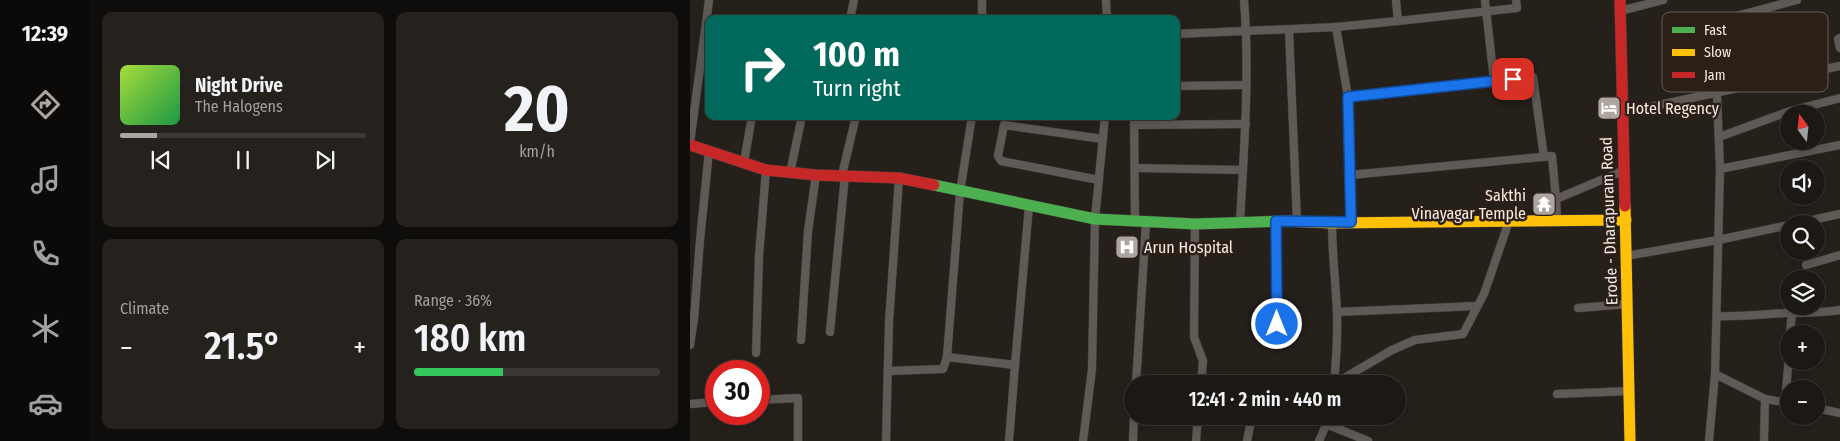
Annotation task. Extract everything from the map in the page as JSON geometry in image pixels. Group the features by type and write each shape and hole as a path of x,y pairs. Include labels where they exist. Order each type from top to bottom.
{"street":[{"path":"707,15 709,0"},
{"path":"851,15 854,0"},
{"path":"982,0 982,15"},
{"path":"1106,0 1107,15"},
{"path":"1240,222 1246,124 1247,32 1244,0"},
{"path":"1396,0 1398,21"},
{"path":"1484,0 1494,81"},
{"path":"1180,34 1289,30 1398,21 1517,8 1516,0"},
{"path":"1620,6 1663,0"},
{"path":"1752,12 1797,0"},
{"name":"Erode - Dharapuram Road","path":"1620,6 1630,441"},
{"path":"1336,27 1348,97 1351,222"},
{"path":"705,30 690,144 766,170 816,175 899,178 1095,219 1140,222 1195,224 1276,221 1332,223 1557,219 1626,220"},
{"path":"1289,30 1297,222"},
{"path":"1840,38 1838,39 1840,48"},
{"path":"1348,97 1533,77 1544,157"},
{"path":"1180,86 1246,85"},
{"path":"1622,113 1714,92"},
{"path":"1710,441 1717,316 1720,169 1718,92"},
{"path":"1719,137 1790,111 1840,98"},
{"path":"744,162 751,120"},
{"path":"790,173 801,120"},
{"path":"830,332 844,175 855,120"},
{"path":"888,371 943,369 947,357 960,192 971,120"},
{"path":"1083,441 1092,370 1095,219 1105,120"},
{"path":"1134,120 1135,168 1140,222 1136,375"},
{"path":"1134,125 1246,124"},
{"path":"1098,180 1000,161 998,156 1004,125 1103,139"},
{"path":"1720,169 1840,145"},
{"path":"690,345 709,151"},
{"path":"1350,175 1552,156 1557,219"},
{"path":"1135,168 1243,170"},
{"path":"756,353 759,256 766,170"},
{"path":"1556,199 1625,170"},
{"path":"801,340 808,231 816,175"},
{"path":"886,441 899,178"},
{"path":"1009,441 1029,206"},
{"path":"1825,217 1840,214"},
{"path":"1276,221 1277,342"},
{"path":"1332,223 1332,256 1338,345 1334,384 1385,353 1414,340 1463,334 1478,306 1509,221"},
{"path":"1195,224 1194,337 1203,361 1202,375"},
{"path":"1626,256 1780,227"},
{"path":"1806,264 1840,255"},
{"path":"1578,308 1628,304"},
{"path":"1337,312 1478,306"},
{"path":"1825,313 1840,310"},
{"path":"1717,316 1744,318 1780,314"},
{"path":"947,357 1015,365"},
{"path":"1715,374 1765,399 1780,402"},
{"path":"1557,394 1630,391"},
{"path":"770,399 798,398 798,441"},
{"path":"1764,441 1765,399"},
{"path":"690,404 705,403"},
{"path":"1825,410 1840,413"},
{"path":"1133,441 1134,425"},
{"path":"1196,441 1197,425"},
{"path":"1247,441 1249,425"},
{"path":"1319,441 1326,425"},
{"path":"1328,425 1368,441"}],"traffic: fast":[{"path":"934,185 1095,219 1195,224 1285,221"}],"traffic: slow":[{"path":"1625,206 1630,441"},
{"path":"1285,221 1332,223 1626,220"}],"traffic: jam":[{"path":"1620,0 1625,206"},
{"path":"690,145 766,170 816,175 899,178 934,185"}],"place":[{"name":"Hotel Regency","path":"1609,108"},
{"name":"Sakthi Vinayagar Temple","path":"1544,204"},
{"name":"Arun Hospital","path":"1127,247"}],"route":[{"path":"1277,324 1276,221 1351,222 1348,97 1513,79"}]}
